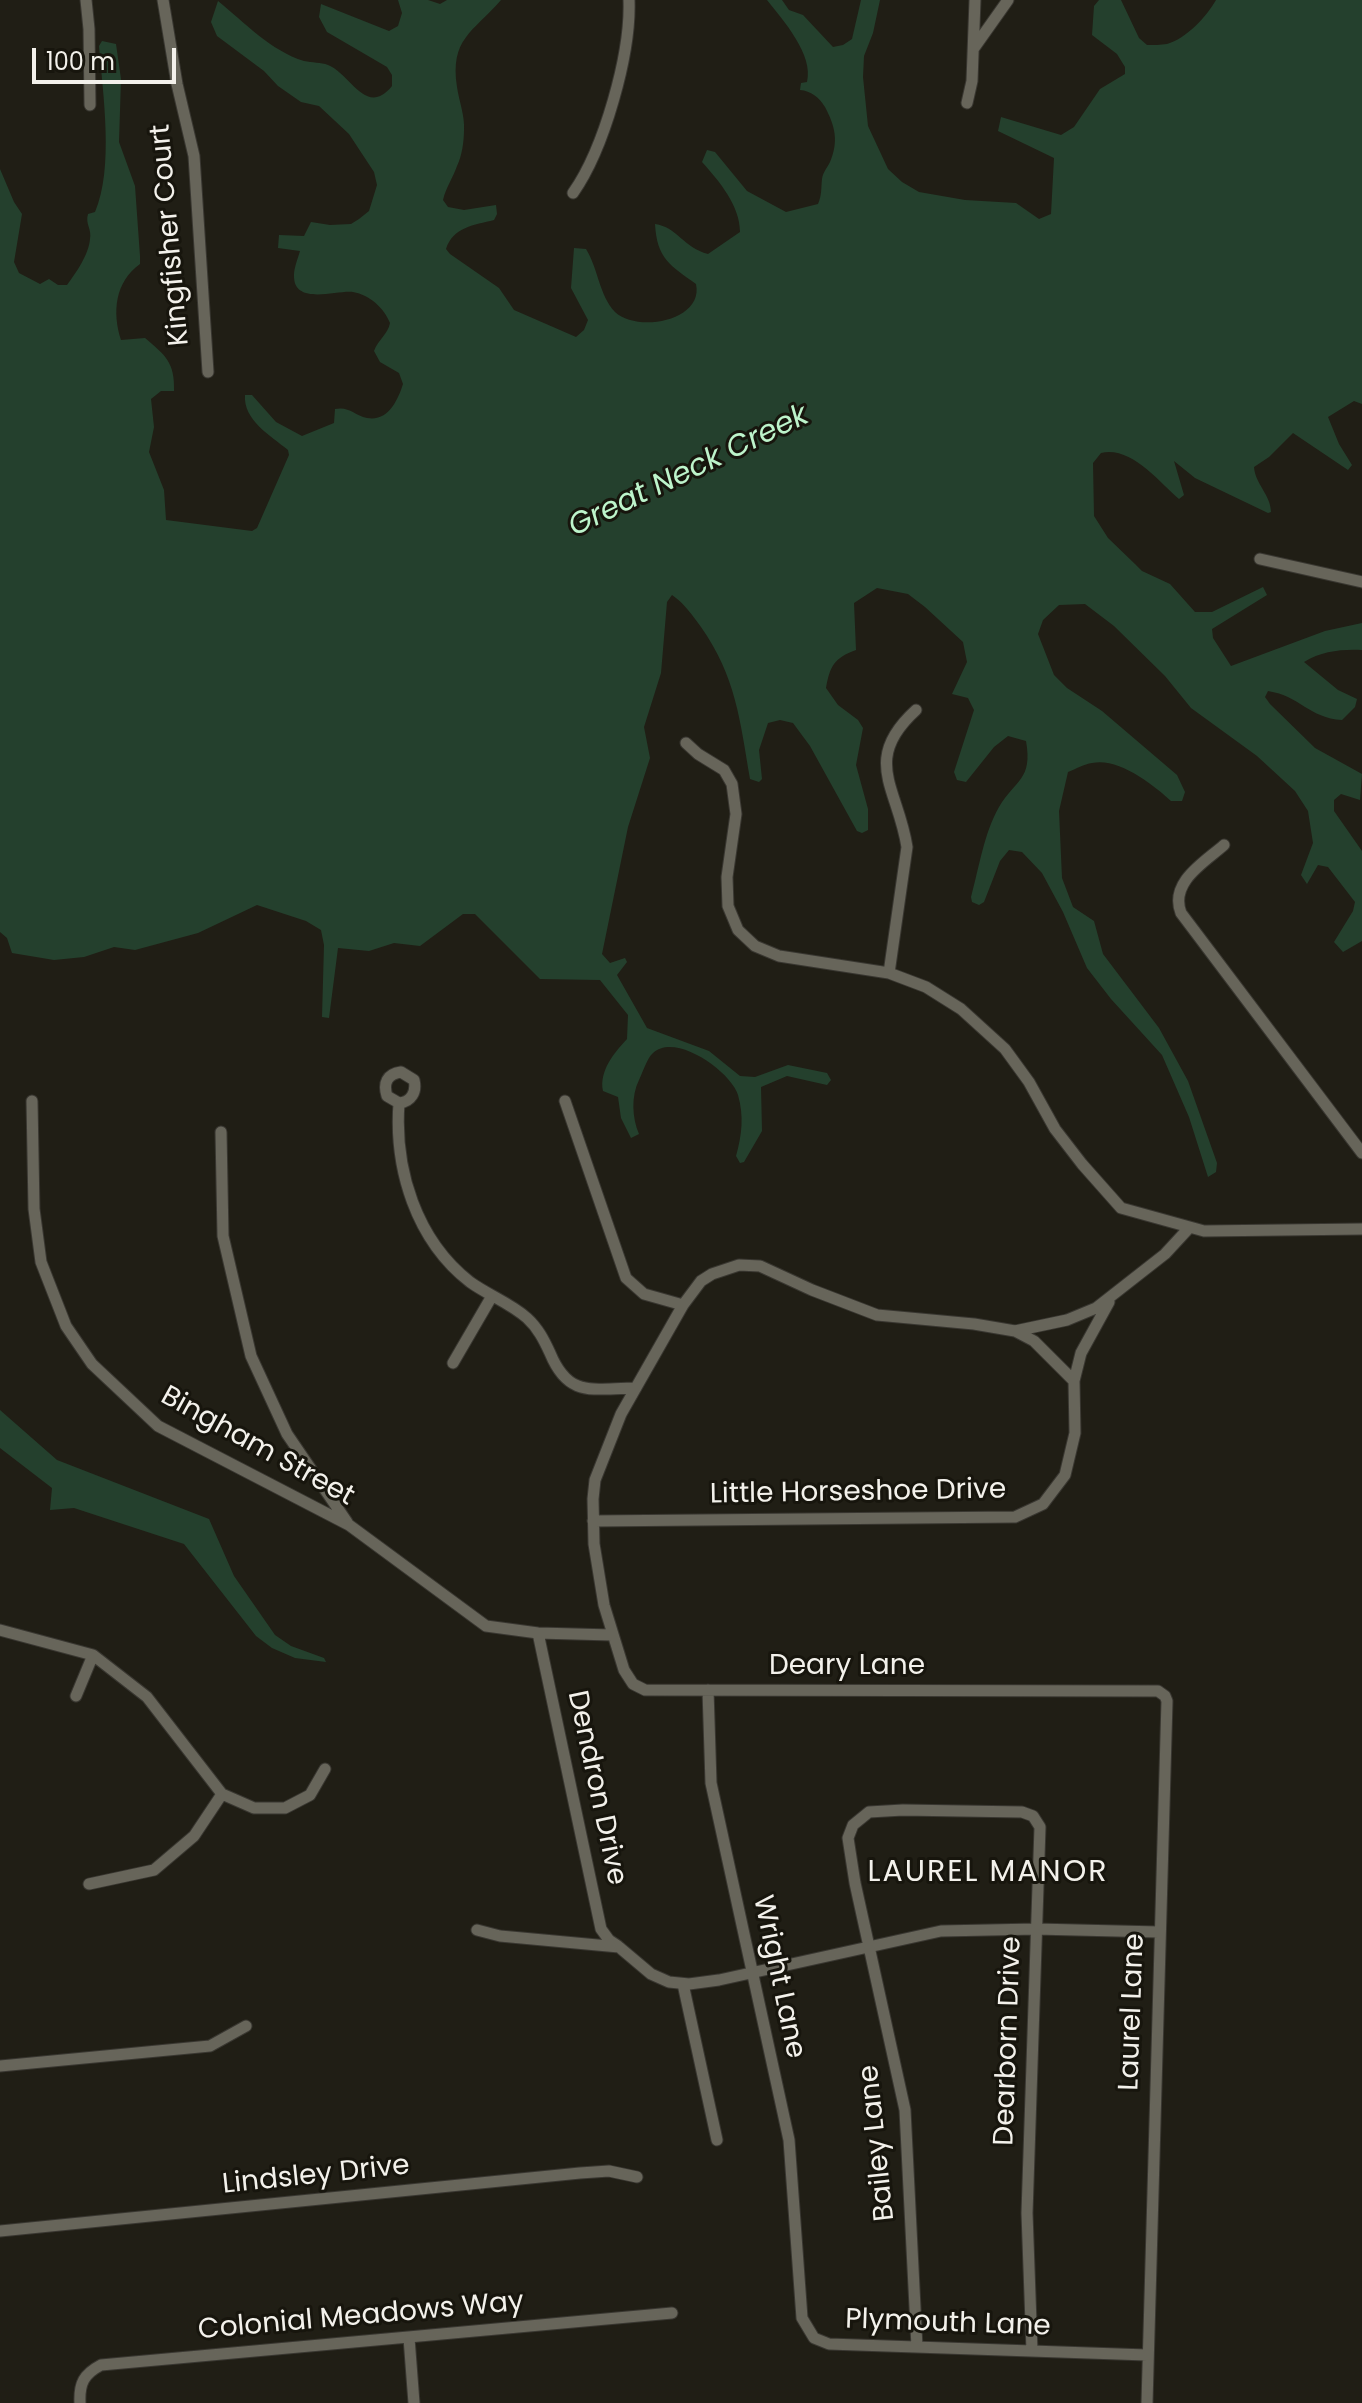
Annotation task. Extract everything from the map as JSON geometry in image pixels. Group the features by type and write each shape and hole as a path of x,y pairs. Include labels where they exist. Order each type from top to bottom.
{"street":[{"path":"86,0 90,105"},
{"name":"Kingfisher Court","path":"163,0 171,56 194,156 208,372"},
{"path":"573,193 593,161 621,71 629,0"},
{"path":"629,17 637,0"},
{"path":"967,103 972,81 975,0"},
{"path":"973,49 1008,0"},
{"path":"1260,559 1362,582"},
{"path":"889,973 907,847 904,827 887,777 886,754 896,732 916,710"},
{"path":"686,743 724,770 732,784 736,814 728,861 727,893 732,918 745,938 755,946 779,956 889,973 926,987 950,1001 996,1039 1029,1082 1055,1129 1121,1208 1189,1228 1224,1232 1362,1229"},
{"path":"1224,845 1181,885 1177,899 1181,913 1362,1153"},
{"name":"Bingham Street","path":"32,1101 34,1209 41,1262 66,1326 92,1364 158,1426 349,1525 486,1626 538,1633 612,1635"},
{"path":"565,1101 626,1278 644,1294 683,1305"},
{"path":"399,1103 400,1152 411,1199 420,1221 450,1264 530,1320 543,1338 557,1370 568,1382 587,1388 636,1388"},
{"path":"221,1132 223,1236 251,1356 287,1434 349,1525"},
{"path":"1015,1331 1082,1316 1111,1298 1165,1254 1189,1228"},
{"path":"612,1635 597,1571 593,1521 593,1499 599,1467 636,1388 683,1305 701,1281 712,1274 750,1264 877,1315 1015,1331 1034,1341 1074,1381"},
{"path":"453,1363 492,1296"},
{"name":"Little Horseshoe Drive","path":"593,1521 1015,1517 1043,1504 1065,1475 1075,1433 1074,1381 1081,1353 1111,1298"},
{"path":"0,1630 93,1655 147,1697 222,1794 254,1808 285,1808 310,1795 325,1769"},
{"name":"Dendron Drive","path":"538,1633 601,1929 619,1947"},
{"name":"Deary Lane","path":"612,1635 629,1679 638,1688 654,1691 1093,1691"},
{"path":"76,1696 93,1655"},
{"name":"Wright Lane","path":"708,1690 711,1783 789,2140 800,2275"},
{"name":"Laurel Lane","path":"1093,1691 1158,1691 1167,1701 1147,2403"},
{"path":"89,1884 154,1870 194,1836 222,1794"},
{"name":"Bailey Lane","path":"917,2347 905,2110 856,1890 848,1838 853,1825 869,1812 952,1811"},
{"name":"Dearborn Drive","path":"952,1811 1022,1812 1037,1821 1040,1827 1027,2213 1032,2351"},
{"path":"477,1930 500,1936 619,1947 660,1979 683,1984 956,1930 1159,1932"},
{"path":"683,1984 717,2140"},
{"path":"0,2066 210,2046 246,2026"},
{"name":"Lindsley Drive","path":"0,2231 580,2173 609,2171 637,2177"},
{"name":"Plymouth Lane","path":"800,2275 802,2318 814,2338 829,2344 1147,2355"},
{"name":"Colonial Meadows Way","path":"80,2403 82,2381 88,2372 101,2365 672,2313"},
{"path":"409,2338 414,2403"}],"water":[{"name":"Great Neck Creek","path":"398,0 428,0 440,4 447,0 501,0 472,29 460,47 456,71 464,139 460,158 443,200 448,207 464,210 496,205 497,214 494,220 459,231 446,249 499,288 514,310 576,337 584,330 588,320 571,288 574,248 586,249 610,305 625,318 638,322 667,320 690,307 696,297 696,284 666,260 656,236 655,224 669,229 708,254 740,232 733,204 702,162 707,150 715,152 747,191 786,212 818,204 823,177 834,147 833,127 820,100 800,90 801,83 807,82 808,72 802,49 767,0 782,0 789,10 803,15 833,47 852,39 861,0 880,0 864,56 863,77 868,126 888,169 919,192 965,200 1016,203 1039,219 1051,214 1054,158 998,131 1001,117 1061,135 1074,127 1100,89 1125,74 1125,67 1117,54 1092,35 1094,6 1099,0 1121,0 1139,38 1147,45 1167,44 1181,37 1202,20 1216,0 1362,0 1362,404 1354,401 1328,417 1352,465 1348,470 1293,433 1254,467 1270,506 1271,512 1268,513 1195,478 1174,461 1184,495 1179,499 1143,467 1123,455 1101,453 1093,463 1094,516 1108,538 1142,571 1170,584 1195,612 1212,612 1263,587 1267,595 1212,629 1213,638 1231,666 1325,631 1362,623 1362,650 1332,652 1304,662 1338,690 1357,699 1355,707 1342,720 1321,715 1279,694 1268,691 1265,697 1315,748 1362,774 1360,800 1341,794 1334,800 1334,811 1362,851 1362,941 1343,952 1334,942 1353,911 1355,902 1328,867 1318,865 1307,884 1301,875 1313,843 1308,811 1295,791 1257,756 1191,708 1165,676 1114,626 1085,604 1059,605 1043,620 1038,634 1054,675 1177,775 1185,792 1182,801 1171,801 1135,774 1102,762 1086,764 1068,772 1059,811 1062,878 1073,907 1094,921 1103,954 1159,1028 1188,1081 1217,1163 1216,1172 1208,1177 1189,1117 1162,1055 1087,968 1042,873 1022,852 1009,850 1000,861 984,902 979,905 972,902 989,828 999,807 1025,772 1028,754 1026,741 1008,736 994,747 966,782 957,780 954,772 974,710 968,698 952,694 967,662 963,642 908,594 877,588 854,603 856,650 834,664 826,688 838,705 858,720 863,728 856,765 868,809 868,830 862,833 857,831 810,746 793,723 780,720 768,723 759,750 762,779 759,782 750,779 735,700 722,664 713,645 685,606 672,595 667,602 661,673 644,727 650,758 628,827 602,954 610,963 625,958 627,962 617,975 647,1028 709,1051 740,1076 755,1077 788,1065 827,1073 831,1080 827,1085 787,1076 761,1087 762,1131 744,1162 740,1163 736,1156 742,1118 733,1086 714,1066 675,1047 653,1053 647,1062 636,1086 634,1100 639,1134 631,1138 621,1118 618,1097 603,1091 602,1084 609,1063 627,1039 628,1015 600,980 540,979 475,914 463,914 420,946 394,943 369,951 338,948 329,1018 322,1017 324,945 321,930 306,921 257,905 198,933 135,950 114,947 84,957 54,960 12,953 7,938 0,932 0,169 22,214 14,262 19,273 40,284 49,279 58,285 67,285 89,245 88,214 95,212 104,174 106,131 99,46 102,41 116,44 121,79 119,142 135,186 140,256 140,264 125,280 118,298 118,329 121,340 145,338 163,355 173,373 174,391 161,391 151,399 154,427 149,452 164,490 166,520 252,531 257,528 289,455 288,450 253,420 245,395 252,395 276,422 302,436 334,423 335,409 348,410 367,418 381,417 395,403 403,384 399,373 380,362 374,351 390,323 380,307 371,299 353,292 317,294 300,290 294,275 300,251 278,248 279,235 304,236 311,222 351,224 359,219 369,211 377,185 374,172 349,134 319,106 301,102 278,86 264,71 217,36 211,22 218,1 280,50 304,61 328,65 366,96 374,97 383,95 392,86 392,75 387,67 327,32 319,17 321,4 389,31 398,26 402,13"},
{"path":"0,1410 57,1460 209,1519 234,1576 275,1635 291,1646 324,1658 326,1662 295,1658 272,1648 256,1636 184,1544 74,1508 50,1510 52,1488 0,1448"}],"district":[{"name":"LAUREL MANOR","path":"988,1873"}]}
